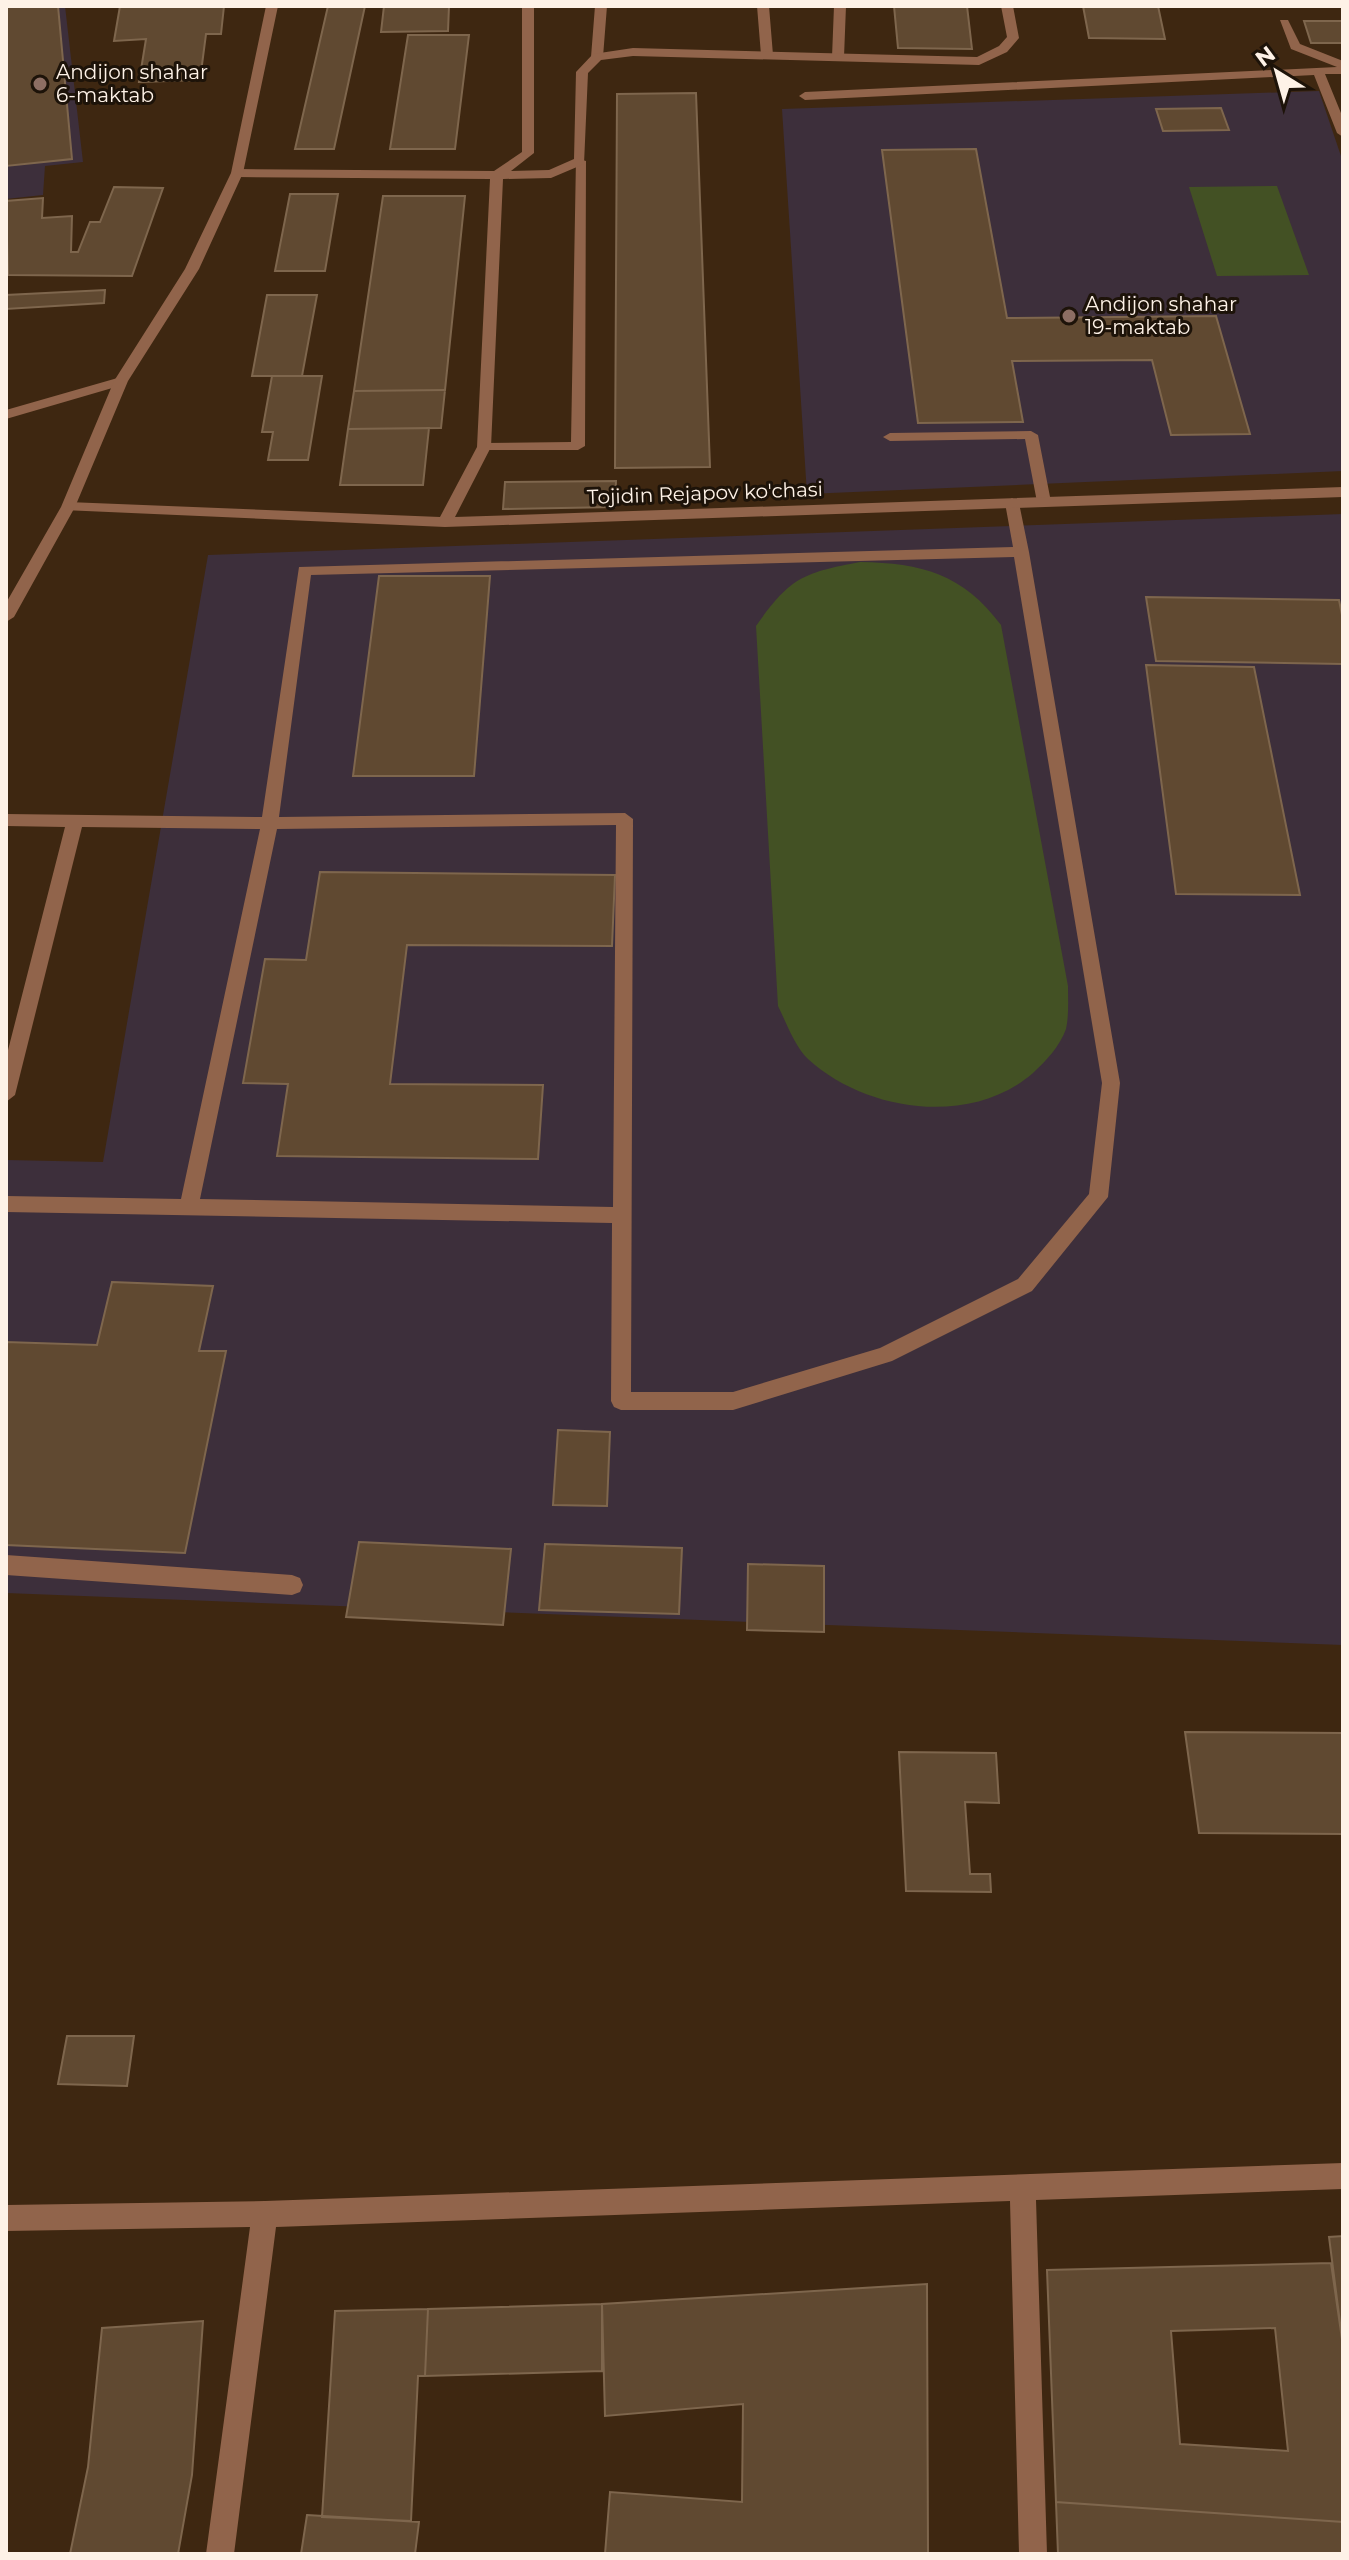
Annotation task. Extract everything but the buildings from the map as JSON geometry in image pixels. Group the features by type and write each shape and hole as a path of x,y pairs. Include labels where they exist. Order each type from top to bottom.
{"street":[{"path":"6,617 68,507 121,381 192,269 237,173 272,6"},
{"path":"497,175 528,153 528,6"},
{"path":"597,57 601,6"},
{"path":"763,6 767,55"},
{"path":"838,57 840,6"},
{"path":"484,447 578,446 582,72 597,57 633,52 979,61 1003,49 1013,38 1007,6"},
{"path":"1284,22 1295,46 1343,68"},
{"path":"805,96 1343,68"},
{"path":"1318,71 1343,133"},
{"path":"237,173 551,174 580,161"},
{"path":"445,522 484,447 497,175"},
{"path":"6,415 121,381"},
{"path":"890,437 1031,435 1044,502"},
{"name":"Tojidin Rejapov ko'chasi","path":"68,507 445,522 1343,492"},
{"path":"6,820 270,823 625,819 621,1401 733,1401 885,1355 1025,1285 1098,1197 1111,1083 1012,503"},
{"path":"189,1207 270,823 304,570 1021,552"},
{"path":"6,1095 75,821"},
{"path":"6,1204 623,1215"},
{"path":"6,1565 292,1585"},
{"path":"6,2218 265,2214 1343,2176"},
{"path":"1023,2185 1033,2554"},
{"path":"220,2554 265,2214"}],"shaded area":[{"name":"Andijon shahar 6-maktab","path":"6,6 65,6 83,162 45,166 43,195 6,199"},
{"name":"Andijon shahar 19-maktab","path":"1319,91 1343,162 1343,471 807,494 782,109"},
{"path":"1343,514 1343,1645 6,1593 6,1160 103,1162 208,555"}],"green space":[{"path":"1277,186 1309,275 1217,276 1189,187"},
{"path":"860,562 903,565 940,575 972,594 1001,625 1068,986 1068,1013 1066,1029 1060,1041 1033,1073 1008,1090 980,1101 950,1106 919,1106 888,1101 859,1091 832,1077 803,1054 778,1006 756,626 778,597 799,580 824,570"}],"place":[{"name":"Andijon shahar 6-maktab","path":"40,84"},
{"name":"Andijon shahar 19-maktab","path":"1069,316"}]}
